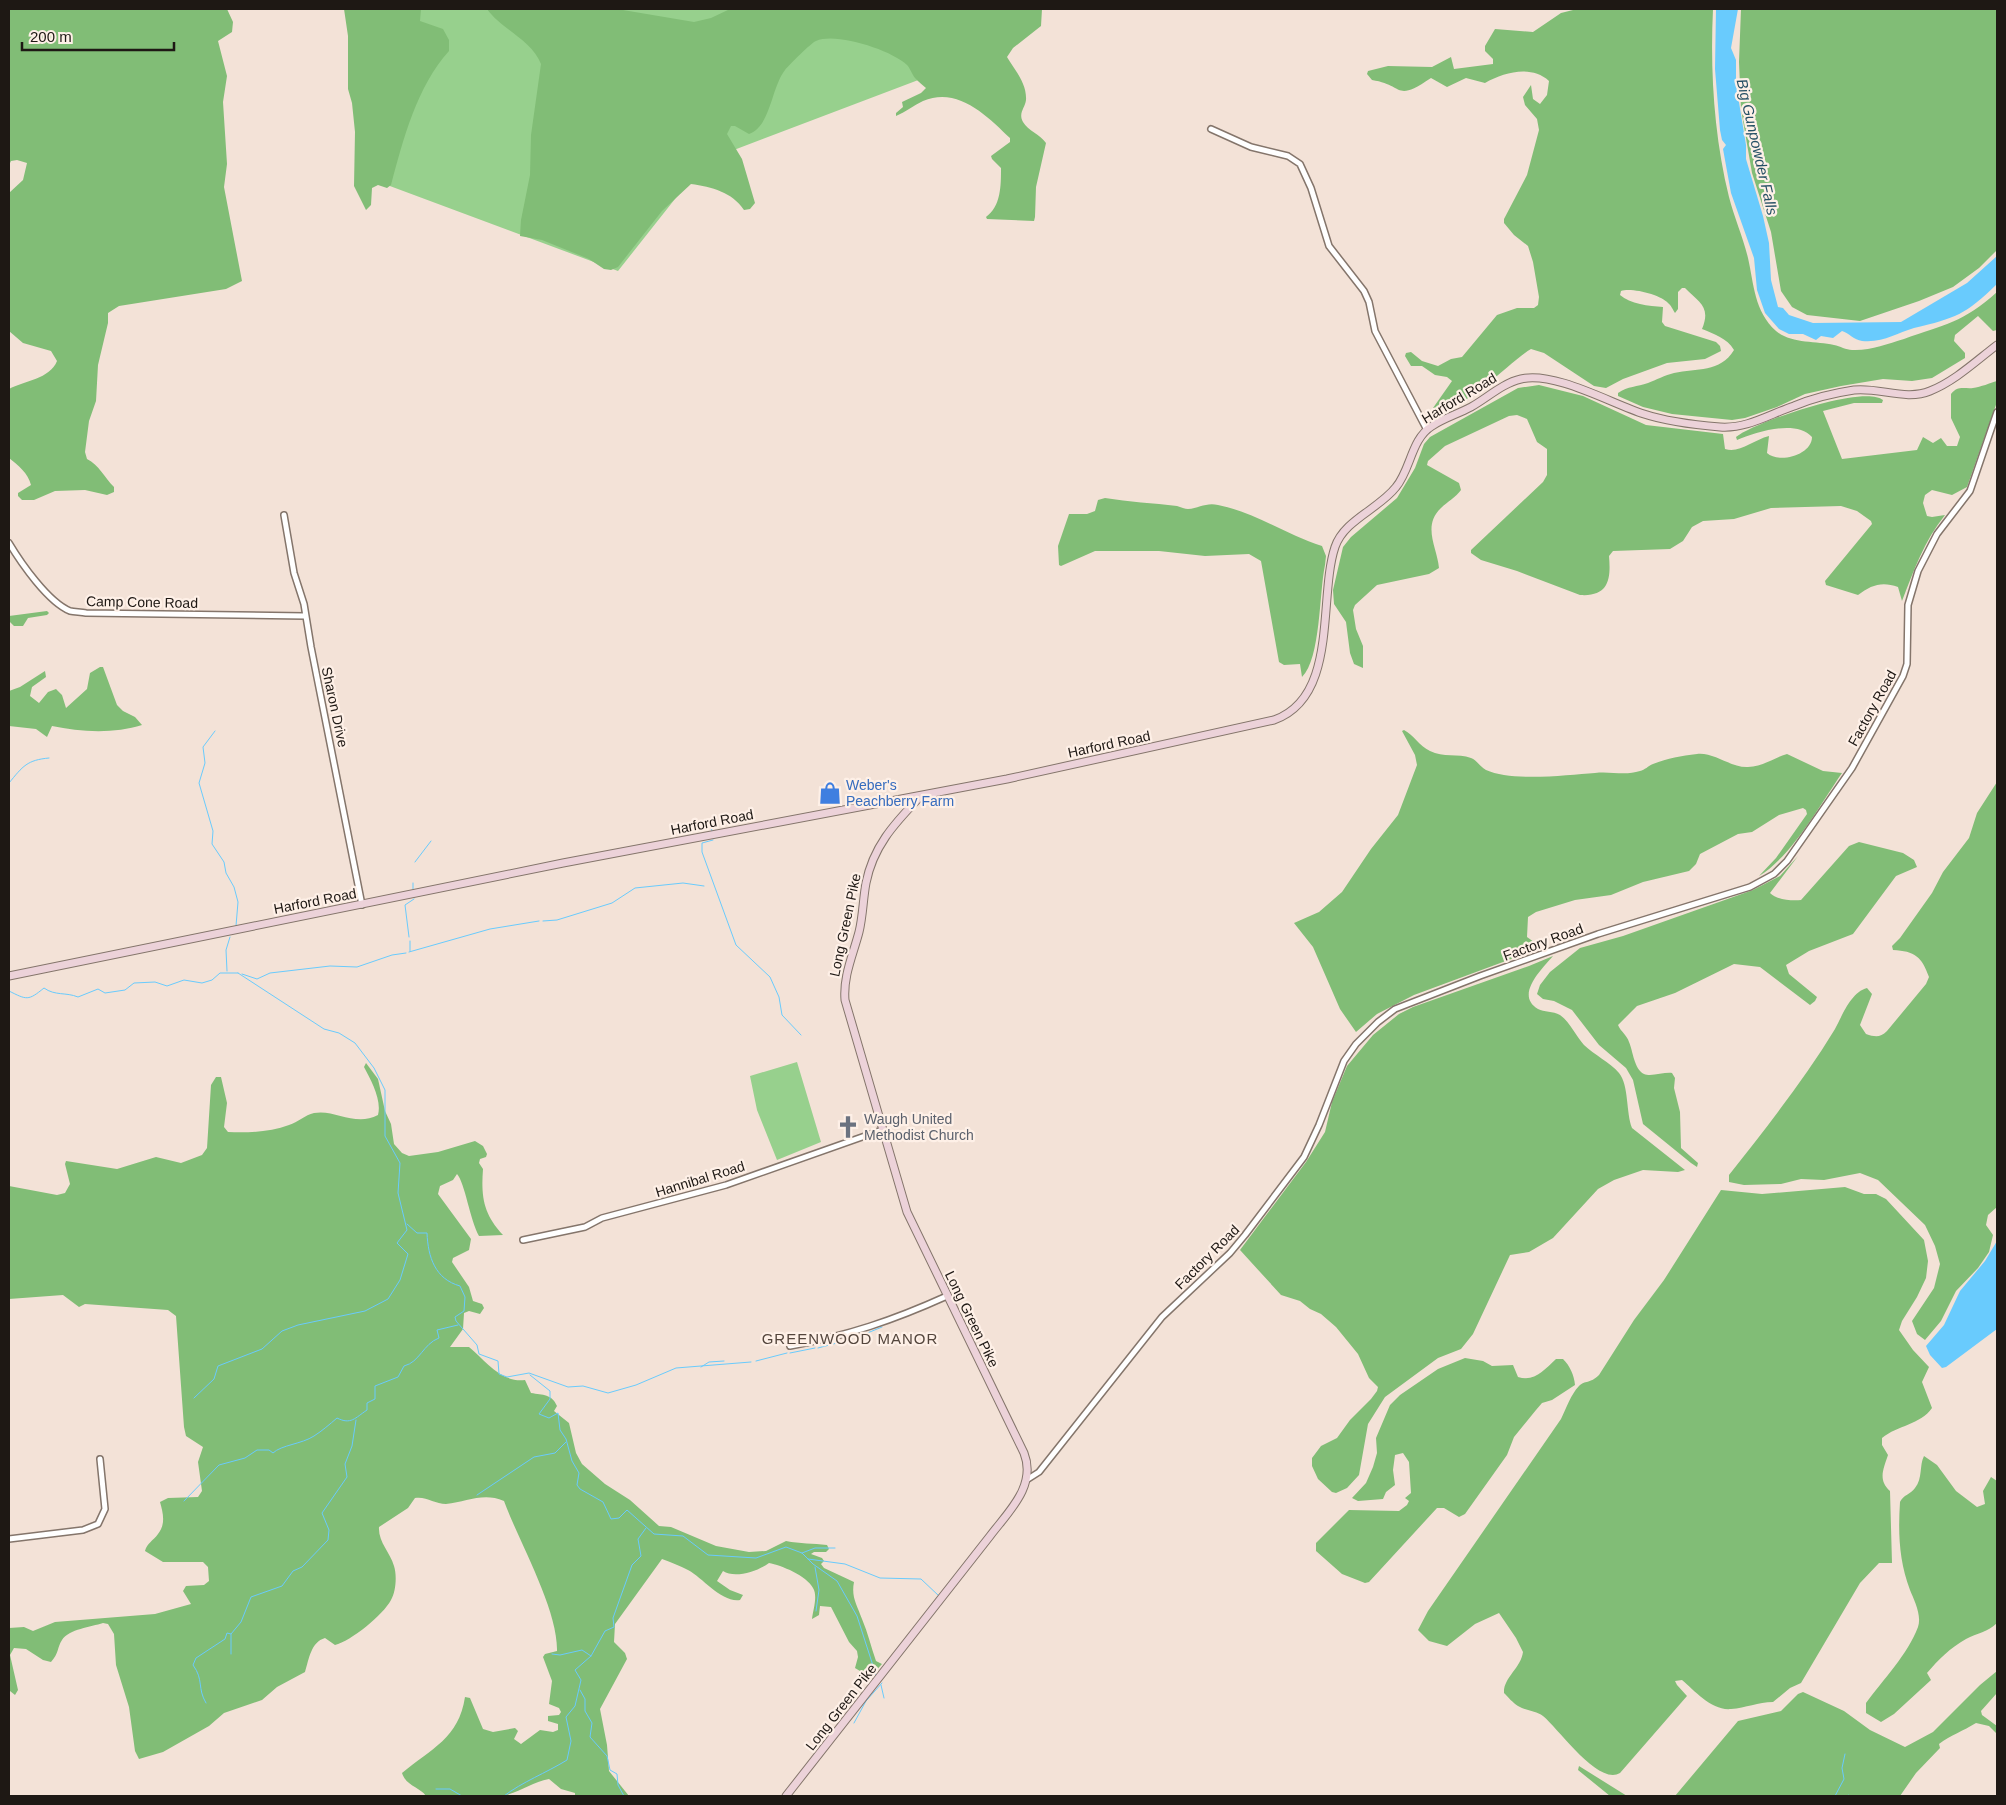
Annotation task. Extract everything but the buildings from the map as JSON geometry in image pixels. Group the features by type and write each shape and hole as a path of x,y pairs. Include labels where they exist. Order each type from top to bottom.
{"main road":[{"name":"Harford Road","path":"9,976 590,858 918,796 1274,720 1288,713 1307,691 1318,666 1332,563 1337,542 1348,528 1396,488 1406,472 1419,440 1427,430 1470,408 1509,383 1532,377 1583,390 1653,417 1712,426 1738,426 1804,402 1847,392 1870,390 1908,395 1926,393 1947,382 1997,345"},
{"name":"Long Green Pike","path":"786,1796 966,1569 1018,1499 1028,1480 1029,1470 1024,1453 946,1296 907,1212 848,1012 845,981 860,926 867,882 873,859 886,835 918,799 918,796"}],"street":[{"path":"1212,129 1251,147 1288,156 1300,164 1311,188 1329,246 1364,291 1369,302 1375,331 1427,430"},
{"name":"Factory Road","path":"1028,1480 1039,1472 1162,1317 1230,1253 1245,1235 1304,1156 1319,1125 1344,1061 1356,1044 1378,1022 1401,1007 1480,976 1598,934 1750,887 1767,879 1787,861 1852,768 1903,676 1907,664 1908,606 1918,571 1936,534 1970,491 1997,412"},
{"name":"Sharon Drive","path":"284,515 294,573 303,599 362,905"},
{"name":"Camp Cone Road","path":"9,543 21,562 42,587 71,611 305,616"},
{"name":"Hannibal Road","path":"523,1240 585,1227 619,1213 726,1185 882,1130"},
{"path":"790,1346 816,1342 878,1325 946,1296"},
{"path":"9,1539 83,1530 98,1524 105,1509 100,1459"}],"green space":[{"path":"9,9 227,9 233,22 232,32 218,41 227,76 223,102 227,164 224,187 242,281 226,289 119,306 108,313 108,323 98,365 96,401 89,421 85,452 87,459 98,468 114,487 114,492 107,495 85,490 55,491 34,500 22,500 18,493 31,485 30,481 19,466 9,458 9,389 43,376 54,367 57,361 51,351 23,343 9,331 9,193 23,180 27,163 17,160 11,161 9,165"},
{"path":"344,9 421,9 420,21 443,29 449,40 449,51 428,80 412,114 391,185 387,188 378,185 372,188 371,205 366,210 354,186 355,132 352,103 348,89 348,36"},
{"path":"351,9 900,9 979,57 705,161 618,271 363,176"},
{"path":"487,9 617,9 694,22 711,18 730,9 1042,9 1041,26 1013,48 1007,57 1025,88 1026,100 1021,116 1023,122 1046,143 1036,187 1034,221 987,219 986,217 995,207 1000,189 1001,168 991,156 1010,142 1010,138 992,121 960,100 948,97 936,97 923,101 896,116 896,113 903,107 902,102 921,93 926,88 915,78 907,65 876,48 849,41 825,39 813,43 785,70 766,115 756,130 749,134 735,126 731,126 727,134 742,159 755,203 750,209 744,210 734,199 721,191 691,184 662,211 618,267 611,270 604,269 589,259 542,240 520,236 521,220 530,175 531,135 541,64 531,48 500,23"},
{"path":"1577,9 1713,9 1714,103 1724,174 1731,205 1746,250 1756,297 1763,315 1776,331 1796,340 1834,345 1850,350 1872,348 1953,322 1974,310 1997,292 1997,330 1993,331 1978,316 1955,335 1954,341 1965,353 1965,358 1932,378 1912,381 1883,379 1841,386 1805,394 1777,407 1745,418 1732,420 1672,414 1643,407 1618,396 1618,393 1671,374 1715,366 1722,363 1734,350 1724,339 1702,329 1705,310 1685,288 1678,292 1678,309 1675,313 1669,304 1660,297 1639,291 1626,290 1621,291 1620,295 1629,301 1663,307 1662,322 1665,326 1716,342 1720,346 1721,351 1705,359 1667,363 1623,379 1606,388 1594,386 1544,353 1531,349 1470,397 1444,409 1433,408 1452,381 1447,377 1435,375 1422,366 1411,366 1405,356 1406,353 1411,352 1422,361 1438,366 1451,359 1462,357 1497,315 1517,308 1534,308 1538,305 1539,297 1533,262 1528,246 1514,235 1504,223 1504,219 1527,175 1539,130 1537,119 1525,105 1523,97 1531,85 1533,99 1540,104 1547,95 1549,81 1534,73 1518,72 1509,73 1485,83 1466,78 1447,87 1431,78 1411,90 1405,91 1372,80 1367,74 1368,71 1388,66 1432,67 1451,57 1454,69 1493,64 1493,59 1485,51 1485,46 1495,29 1533,32 1561,13"},
{"path":"1741,9 1997,9 1997,250 1979,268 1953,287 1860,321 1807,315 1792,307 1781,291 1771,232 1752,173 1741,109 1739,62"},
{"path":"1997,381 1997,402 1967,487 1952,495 1932,490 1925,495 1923,503 1927,516 1945,515 1925,545 1902,601 1898,587 1892,585 1877,585 1858,595 1826,585 1825,581 1872,524 1871,521 1857,511 1841,506 1771,508 1734,519 1703,521 1692,527 1683,541 1670,549 1613,551 1609,556 1609,572 1606,585 1602,590 1590,595 1580,595 1517,571 1481,560 1471,553 1471,550 1543,482 1547,475 1547,449 1537,442 1527,419 1517,415 1509,416 1445,446 1428,461 1427,465 1459,483 1461,490 1441,508 1432,522 1432,537 1439,568 1429,574 1377,585 1355,605 1353,610 1356,629 1363,646 1363,668 1354,664 1350,653 1346,622 1334,604 1333,590 1343,547 1351,537 1397,498 1415,468 1424,444 1430,437 1518,388 1539,385 1583,396 1646,425 1723,434 1725,449 1730,450 1736,450 1769,436 1767,453 1779,458 1787,458 1801,453 1807,449 1812,437 1805,432 1786,428 1765,431 1737,440 1736,437 1747,430 1786,414 1833,401 1872,396 1883,400 1882,403 1854,403 1823,411 1842,459 1917,450 1923,437 1933,443 1941,438 1947,446 1957,446 1960,437 1951,418 1951,394 1959,388 1976,387"},
{"path":"1105,498 1177,506 1188,509 1214,504 1232,508 1258,518 1322,546 1326,556 1316,641 1308,668 1302,677 1300,664 1284,665 1279,662 1261,561 1249,554 1205,556 1159,551 1095,551 1061,566 1059,565 1058,546 1069,514 1087,514 1095,511 1098,500"},
{"path":"47,611 49,613 47,615 28,618 23,626 14,626 9,621 9,616"},
{"path":"103,667 117,705 123,711 135,717 142,725 109,731 74,730 52,726 47,737 36,729 9,726 9,691 20,687 45,671 46,677 32,687 30,696 39,703 48,692 56,689 62,695 66,708 87,689 90,673"},
{"path":"1404,730 1430,751 1471,758 1486,770 1510,776 1540,777 1629,773 1642,770 1664,760 1697,754 1710,755 1742,767 1753,767 1787,754 1823,771 1842,773 1794,843 1783,856 1759,876 1776,858 1807,814 1806,810 1803,808 1779,815 1752,832 1738,834 1700,854 1696,864 1689,871 1643,882 1611,895 1575,900 1536,912 1528,917 1527,937 1538,945 1538,949 1414,995 1377,1014 1356,1032 1340,1009 1313,947 1294,923 1319,912 1342,892 1371,849 1398,815 1417,765 1415,755 1402,731"},
{"path":"1997,782 1997,1207 1988,1215 1986,1225 1993,1235 1989,1252 1978,1268 1956,1291 1941,1321 1925,1340 1917,1334 1912,1321 1934,1288 1940,1264 1935,1246 1925,1225 1878,1180 1860,1173 1824,1180 1801,1179 1781,1184 1744,1185 1729,1182 1729,1175 1798,1085 1856,994 1867,988 1872,994 1860,1025 1866,1034 1877,1036 1887,1031 1926,984 1929,977 1924,964 1917,956 1893,950 1892,946 1900,938 1932,893 1943,872 1969,838 1977,813"},
{"path":"1859,842 1903,853 1914,860 1917,867 1896,876 1853,934 1809,951 1786,965 1789,974 1817,997 1810,1005 1760,967 1734,964 1675,993 1637,1006 1618,1025 1628,1040 1636,1064 1641,1072 1650,1075 1672,1073 1675,1078 1674,1088 1680,1112 1681,1148 1698,1163 1697,1167 1643,1124 1633,1080 1626,1068 1599,1045 1572,1010 1554,1001 1543,999 1537,994 1540,985 1550,972 1580,948 1623,936 1753,890 1780,876 1798,856 1770,893 1781,899 1801,900 1849,846"},
{"path":"1553,956 1533,982 1529,996 1531,1003 1538,1009 1560,1015 1584,1045 1619,1073 1626,1092 1632,1128 1685,1170 1678,1172 1643,1170 1614,1180 1598,1189 1553,1238 1529,1252 1510,1255 1473,1334 1461,1349 1438,1358 1385,1397 1368,1424 1359,1475 1347,1488 1336,1493 1332,1492 1318,1479 1312,1466 1312,1458 1321,1446 1337,1438 1350,1420 1371,1399 1378,1387 1369,1378 1358,1354 1336,1327 1321,1314 1310,1309 1300,1301 1281,1295 1240,1250 1306,1162 1325,1132 1332,1102 1347,1066 1373,1035 1399,1014 1413,1007"},
{"path":"797,1062 821,1142 777,1160 757,1110 750,1076"},
{"path":"366,1063 378,1079 385,1111 391,1124 394,1144 402,1153 409,1156 438,1152 475,1141 483,1146 487,1154 486,1157 480,1159 479,1163 483,1169 483,1196 491,1220 503,1235 479,1236 463,1185 457,1174 453,1180 440,1186 438,1194 471,1239 469,1250 453,1258 452,1262 469,1287 473,1301 482,1304 484,1308 480,1314 469,1311 464,1313 463,1329 450,1347 469,1347 501,1375 516,1380 525,1380 531,1393 553,1399 557,1406 554,1411 569,1423 576,1453 582,1464 605,1484 630,1500 659,1526 671,1527 716,1546 749,1552 766,1551 786,1541 827,1545 829,1549 826,1552 814,1552 811,1554 822,1558 824,1561 821,1564 824,1568 854,1582 853,1592 855,1601 876,1661 882,1664 870,1677 855,1668 858,1657 857,1651 849,1642 831,1607 820,1606 819,1615 812,1619 815,1599 814,1591 810,1584 800,1575 769,1563 759,1569 746,1573 734,1574 723,1571 717,1581 730,1590 743,1595 740,1600 733,1600 720,1594 688,1570 662,1559 615,1624 614,1642 625,1653 627,1659 600,1709 607,1745 609,1771 629,1796 575,1796 575,1793 561,1789 549,1779 502,1796 426,1796 410,1784 402,1773 450,1733 462,1711 465,1697 470,1698 483,1729 493,1732 515,1728 518,1731 514,1739 521,1744 540,1730 553,1732 558,1730 558,1724 548,1721 548,1716 559,1715 561,1712 559,1708 549,1704 552,1681 543,1657 545,1654 557,1651 556,1634 545,1596 504,1501 496,1498 482,1497 446,1504 415,1498 408,1508 379,1527 380,1537 394,1566 396,1579 393,1597 381,1613 358,1633 342,1643 335,1645 325,1638 320,1640 311,1652 305,1672 277,1687 262,1700 224,1713 209,1726 163,1752 139,1759 135,1751 129,1707 116,1665 114,1634 108,1624 103,1623 81,1629 65,1636 51,1662 43,1660 26,1649 14,1648 10,1655 18,1690 15,1695 10,1691 9,1628 24,1627 33,1631 55,1622 155,1614 191,1604 183,1591 186,1586 204,1585 209,1581 208,1567 203,1562 163,1562 145,1551 161,1530 163,1514 160,1502 168,1498 198,1497 202,1491 198,1462 203,1447 186,1436 184,1427 176,1316 168,1310 85,1304 79,1307 63,1295 9,1299 9,1186 57,1195 65,1193 70,1184 66,1161 117,1169 156,1157 181,1163 202,1155 207,1148 211,1085 216,1077 221,1077 227,1103 224,1127 228,1132 267,1131 292,1124 308,1115 322,1112 353,1119 370,1118 378,1115 379,1109 375,1090 364,1067"},
{"path":"1845,1187 1864,1194 1876,1194 1886,1199 1924,1240 1928,1261 1926,1278 1899,1330 1913,1350 1929,1367 1922,1382 1932,1408 1915,1422 1895,1430 1882,1438 1882,1445 1888,1455 1883,1470 1883,1479 1890,1491 1892,1563 1879,1563 1860,1583 1801,1683 1790,1688 1773,1702 1724,1709 1711,1704 1682,1680 1675,1681 1687,1696 1620,1773 1611,1775 1601,1771 1579,1754 1543,1716 1518,1706 1504,1693 1506,1683 1522,1658 1523,1652 1499,1613 1475,1624 1447,1646 1429,1641 1418,1630 1428,1611 1561,1419 1576,1389 1581,1384 1593,1380 1599,1375 1634,1320 1664,1280 1721,1190 1762,1194"},
{"path":"1465,1358 1483,1361 1492,1366 1513,1365 1518,1377 1524,1378 1539,1374 1556,1359 1563,1359 1571,1371 1575,1385 1552,1400 1542,1403 1536,1410 1514,1437 1507,1455 1465,1514 1459,1517 1444,1508 1437,1508 1369,1582 1365,1583 1342,1574 1316,1551 1316,1543 1349,1510 1399,1511 1409,1501 1405,1498 1411,1493 1409,1462 1403,1453 1395,1455 1393,1470 1395,1485 1386,1492 1383,1499 1358,1501 1352,1498 1366,1483 1373,1467 1377,1453 1376,1438 1390,1405 1400,1395 1438,1369"},
{"path":"1924,1456 1937,1465 1956,1491 1977,1507 1985,1504 1983,1491 1991,1477 1997,1481 1997,1623 1960,1642 1940,1658 1927,1673 1931,1680 1894,1714 1881,1722 1866,1713 1866,1703 1902,1657 1914,1637 1919,1622 1917,1608 1906,1579 1901,1558 1899,1513 1901,1500 1917,1484"},
{"path":"1997,1671 1997,1693 1981,1711 1982,1715 1997,1726 1997,1734 1989,1726 1976,1723 1939,1744 1940,1748 1916,1773 1900,1796 1675,1796 1738,1721 1781,1711 1798,1694 1803,1692 1844,1711 1870,1730 1905,1747 1933,1732 1980,1685"},
{"path":"1579,1766 1627,1796 1610,1796 1578,1770"}],"water":[{"path":"1716,9 1738,9 1731,48 1736,60 1736,84 1746,145 1746,159 1769,243 1771,280 1778,307 1783,308 1789,315 1813,323 1901,322 1967,283 1997,256 1997,284 1976,303 1959,314 1877,341 1862,341 1842,331 1833,338 1821,336 1816,340 1803,334 1789,334 1779,329 1765,313 1757,290 1754,258 1731,193 1723,149 1726,145 1722,140 1720,130 1715,69"},
{"path":"1997,1241 1997,1329 1942,1368 1930,1355 1926,1346 1944,1325 1960,1291 1985,1261"}],"waterway":[{"path":"215,731 203,747 205,763 199,783 213,831 212,844 224,862 226,873 234,887 238,902 236,926"},
{"path":"9,783 30,762 49,758"},
{"path":"711,827 712,831"},
{"path":"713,840 702,843 702,852 736,945 770,977 779,997 782,1015 801,1035"},
{"path":"415,862 431,841"},
{"path":"413,883 413,889"},
{"path":"543,921 557,920 612,903 635,888 683,883 704,886"},
{"path":"409,937 405,905 414,899"},
{"path":"409,952 490,929 539,921"},
{"path":"227,971 226,950 230,937"},
{"path":"410,941 410,951"},
{"path":"242,974 257,979 270,973 330,966 357,967 392,955 406,953"},
{"path":"9,991 27,998 44,988 52,992 78,997 98,989 105,993 125,990 134,983 155,982 167,986 184,980 202,983 212,980 220,973 238,973"},
{"path":"194,1398 214,1379 218,1366 262,1349 282,1331 298,1325 365,1311 388,1299 400,1280 408,1254 397,1243 407,1230 398,1193 400,1163 385,1136 385,1090 374,1068 355,1043 339,1033 324,1029 238,973"},
{"path":"407,1224 417,1233 427,1233 429,1250 434,1266 444,1278 460,1286 465,1297 464,1311 455,1317 456,1321 477,1345 479,1354 498,1361 499,1374 507,1377 529,1373 568,1387 583,1386 608,1393 636,1385 676,1368 751,1362"},
{"path":"184,1501 219,1465 245,1458 257,1450 269,1450 273,1453 281,1448 309,1439 337,1418 346,1421 356,1418 367,1410 367,1403 375,1399 375,1386 398,1377 404,1366 414,1361 429,1344 439,1338 437,1330 458,1325"},
{"path":"860,1336 882,1327"},
{"path":"818,1348 852,1339"},
{"path":"790,1353 815,1348"},
{"path":"756,1361 787,1353"},
{"path":"701,1367 709,1362 724,1361"},
{"path":"530,1375 550,1391 550,1399 539,1414 549,1418 558,1413 560,1430 566,1439 572,1461 579,1473 577,1485 580,1489 603,1502 611,1519 619,1518 627,1510 654,1534 683,1536 708,1555 756,1558 786,1547 802,1553 813,1564 837,1581 857,1616 876,1675"},
{"path":"206,1703 193,1665 196,1658 225,1639 227,1633 231,1634 241,1622 251,1597 282,1586 293,1571 302,1567 328,1540 329,1530 322,1513 347,1477 345,1464 352,1446 356,1420"},
{"path":"477,1495 534,1457 555,1453 566,1442"},
{"path":"504,1796 518,1786 567,1760 571,1741 566,1717 575,1706 581,1680 575,1670 591,1656 605,1631 614,1627 613,1618 632,1565 641,1556 638,1539 646,1528"},
{"path":"802,1553 815,1548 835,1548"},
{"path":"808,1559 845,1564 880,1578 921,1579 939,1596"},
{"path":"815,1567 819,1590 816,1611"},
{"path":"231,1634 231,1654"},
{"path":"552,1654 560,1655 582,1650 591,1656"},
{"path":"854,1723 866,1701 882,1683"},
{"path":"881,1685 884,1698"},
{"path":"580,1690 585,1699 585,1711 592,1723 590,1737 607,1756 610,1770 617,1774 618,1785 624,1796"},
{"path":"1835,1796 1844,1779 1842,1768 1845,1754"},
{"path":"436,1789 450,1789 462,1796"},
{"path":"471,1796 481,1796"}],"place":[{"name":"Weber's Peachberry Farm","path":"830,793"},
{"name":"Waugh United Methodist Church","path":"848,1127"}],"district":[{"name":"GREENWOOD MANOR","path":"850,1339"}],"water label":[{"name":"Big Gunpowder Falls","path":"1757,147"}]}
